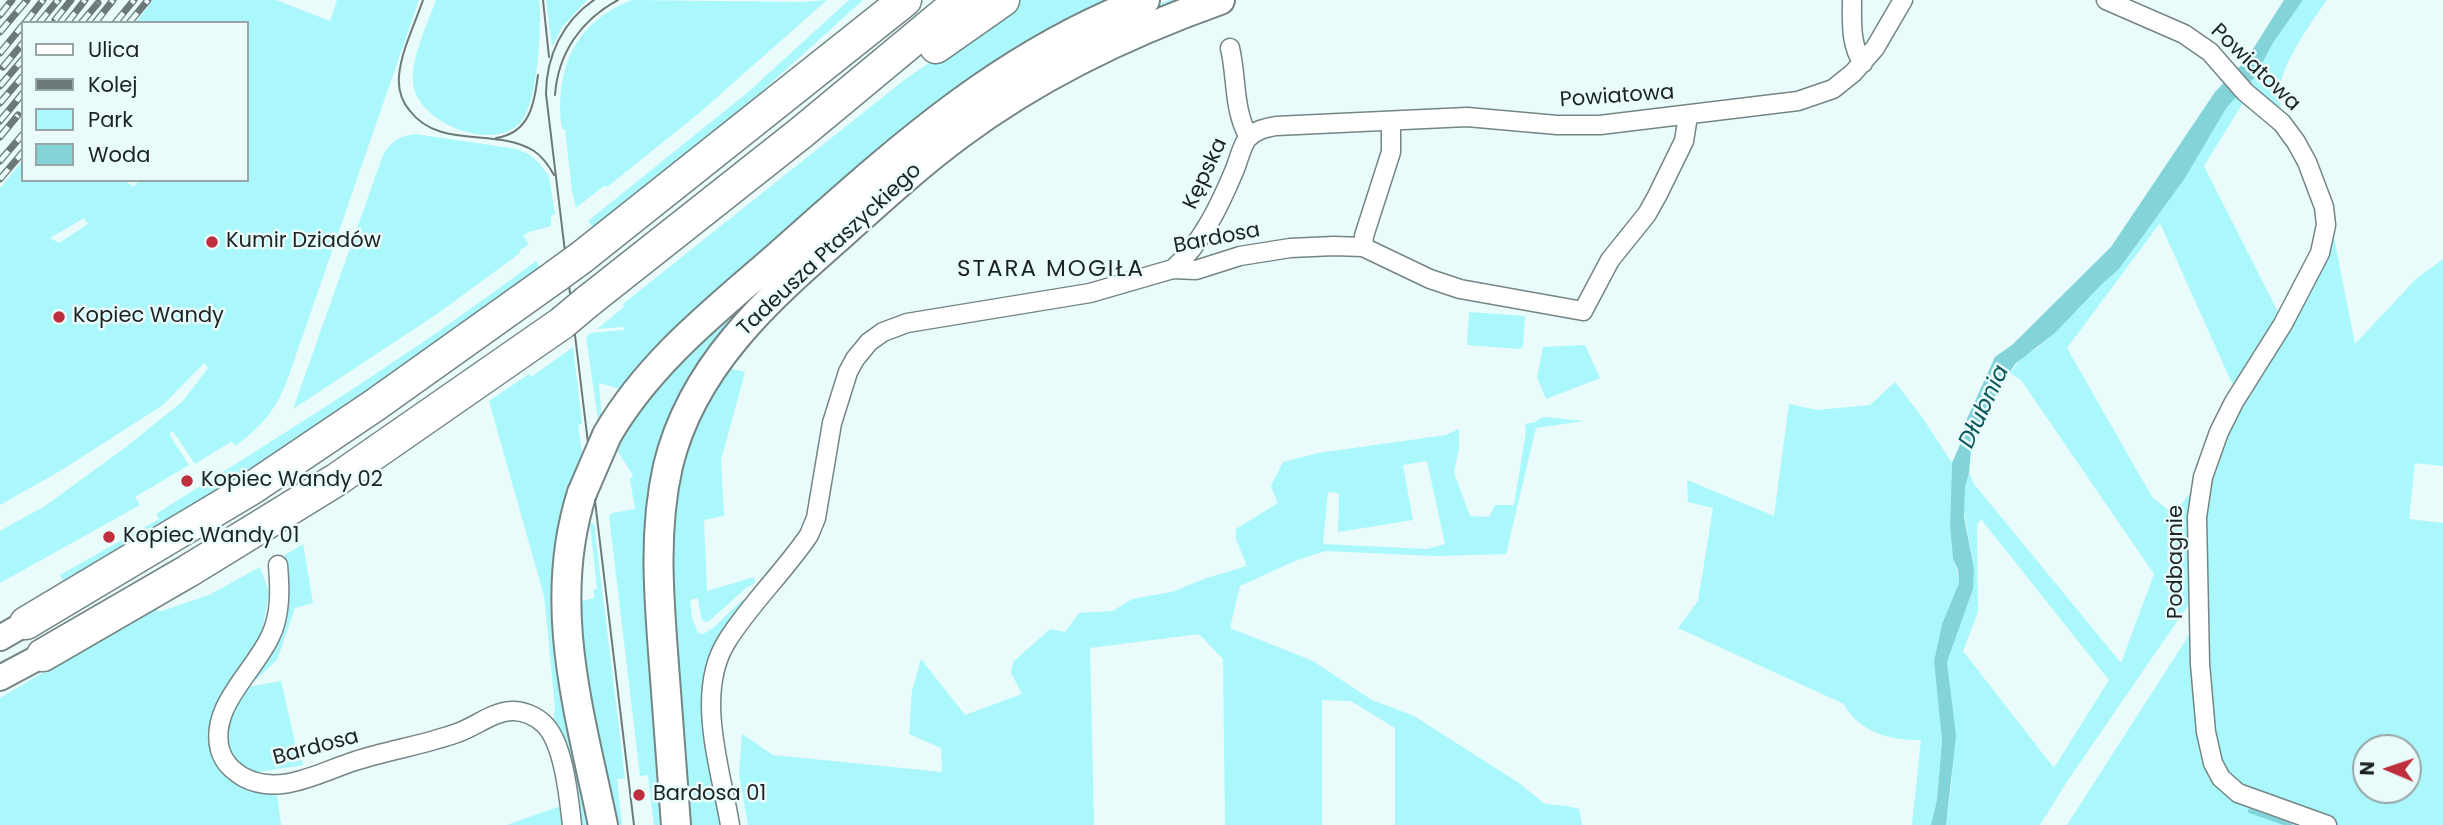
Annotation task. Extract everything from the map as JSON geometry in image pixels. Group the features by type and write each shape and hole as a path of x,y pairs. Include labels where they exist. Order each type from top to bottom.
{"highway":[{"path":"745,128 875,0"},
{"path":"13,630 252,488 375,405 582,257 905,0"},
{"path":"43,655 200,564 336,480 562,323 802,132 961,0"},
{"path":"802,132 904,71 1003,0"}],"main road":[{"name":"Tadeusza Ptaszyckiego","path":"603,825 571,664 565,577 570,538 582,493 607,435 639,387 680,343 924,129 970,94 1024,60 1076,31 1145,0"},
{"name":"Tadeusza Ptaszyckiego","path":"676,825 658,585 659,519 669,464 677,438 694,397 711,369 748,321 793,277 908,175 960,134 1026,89 1076,61 1162,21 1220,0"},
{"path":"0,678 43,655"}],"street":[{"path":"1852,0 1854,45 1863,63"},
{"name":"Powiatowa","path":"1249,137 1264,128 1276,126 1467,117 1557,125 1600,125 1688,116 1811,98 1833,89 1863,63 1903,0"},
{"name":"Powiatowa","path":"2106,0 2184,34 2202,46 2245,92 2275,116 2296,142 2307,162 2325,215"},
{"name":"Kępska","path":"1173,270 1192,250 1209,221 1249,137 1240,117 1230,48"},
{"name":"Bardosa","path":"730,825 712,719 713,678 717,663 727,641 803,544 813,527 830,432 842,387 855,359 877,336 891,328 916,321 1090,293 1173,270 1196,270 1240,256 1290,248 1363,247 1430,279 1460,289 1583,311 1610,260 1647,214 1657,196 1684,141 1688,116"},
{"path":"1363,247 1364,236 1391,152 1391,122"},
{"name":"Podbagnie","path":"2325,215 2326,234 2315,264 2219,432 2200,487 2197,528 2200,664 2206,732 2213,763 2221,778 2238,793 2327,825"},
{"name":"Bardosa","path":"278,565 281,594 272,635 222,713 218,733 220,751 226,764 239,774 264,784 294,782 355,761 458,733 503,712 522,712 544,724 551,733 561,761 572,825"}],"green space":[{"path":"153,0 276,0 330,21 337,0 419,0 288,378 268,416 235,446 232,441 195,464 173,431 169,434 189,465 135,497 140,505 0,583 0,531 45,506 126,447 183,401 208,368 204,363 163,405 60,471 0,505 0,188 21,162 21,182 129,182 134,187 138,182 248,182 248,21 137,21","holes":["84,218 88,224 59,243 50,238"]},
{"path":"436,0 539,0 539,46 531,101 519,124 506,132 474,134 456,128 440,120 417,96 413,82 415,62"},
{"path":"546,0 587,0 562,27 552,47"},
{"path":"632,0 827,0 698,114 607,187 605,185 576,208 560,108 565,68 582,35 595,21"},
{"path":"849,0 863,0 719,130 594,228 588,221 747,93"},
{"path":"1019,0 1122,0 624,390 599,383 602,421 599,426 586,337 591,333 624,330 624,327 597,329 624,307 623,304 903,81"},
{"path":"1170,0 1195,0 1129,26 818,244 663,450 667,825 654,825 648,775 640,776 609,516 612,513 635,509 630,480 633,475 612,442 645,392 890,168 1147,9"},
{"path":"2303,0 2327,0 2294,49 2279,91 2284,115 2304,148 2245,86 2254,78 2273,43"},
{"path":"2240,92 2246,98 2204,166 2282,320 2235,390 2160,223 2067,348 2152,497 2167,509 2179,507 2195,487 2193,588 2189,604 2040,825 1946,825 1952,780 1947,662 1973,589 1974,569 1964,511 1965,487 1969,473 1974,484 2121,663 2154,574 2021,380 2010,373 2024,355 2055,333 2119,269 2185,178 2227,107","holes":["1981,519 2109,680 2054,768 1963,651 1978,612 1977,525"]},
{"path":"415,134 517,149 528,154 549,176 555,214 551,216 551,226 523,236 529,244 519,251 520,253 437,314 293,409 383,155 396,140"},
{"path":"2331,222 2355,344 2416,279 2443,259 2443,466 2415,463 2409,519 2443,523 2443,825 2336,825 2245,793 2224,776 2209,724 2205,490 2224,434"},
{"path":"536,261 541,269 385,380 227,486 64,583 60,575 159,519 156,514 396,360"},
{"path":"1469,312 1525,316 1523,347 1519,349 1467,345"},
{"path":"1585,345 1600,378 1546,399 1537,377 1543,347"},
{"path":"573,347 583,458 568,505 595,825 578,825 553,724 555,706 544,596 489,401 529,374 531,377"},
{"path":"728,368 745,372 721,460 724,516 704,520 707,591 754,577 755,583 709,621 704,622 701,617 698,598 690,600 692,618 698,633 703,634 742,600 753,599 715,648 719,794 715,796 720,825 684,825 666,533 687,434"},
{"path":"1895,382 1952,463 1950,525 1953,559 1959,583 1942,624 1934,661 1942,741 1937,800 1931,825 1912,825 1921,740 1899,739 1877,733 1858,722 1844,704 1678,628 1698,601 1713,508 1688,502 1687,480 1774,516 1789,404 1817,410 1870,405"},
{"path":"1543,417 1584,421 1536,428 1506,554 1435,556 1325,551 1295,561 1240,586 1230,628 1313,661 1372,700 1414,716 1519,783 1545,804 1579,809 1582,825 1395,825 1395,728 1351,701 1322,700 1322,825 1225,825 1223,659 1199,634 1090,648 1094,825 748,825 739,774 742,734 773,755 942,772 941,748 909,734 912,691 921,659 965,715 1022,694 1011,673 1013,662 1050,629 1065,632 1079,613 1113,611 1132,599 1172,592 1247,566 1236,539 1236,529 1278,503 1271,486 1283,462 1318,453 1446,435 1459,429 1459,449 1454,472 1470,516 1489,517 1495,505 1514,505 1525,424","holes":["1427,461 1445,544 1427,549 1323,544 1328,492 1339,493 1338,532 1413,520 1403,465"]},
{"path":"590,523 594,523 625,778 617,779 622,825 611,825 573,603 594,598 594,589 597,589"},
{"path":"303,544 313,603 295,608 277,660 248,687 281,681 297,751 304,765 243,772 232,762 224,734 227,712 247,688 277,643 286,597 285,555"},
{"path":"260,567 269,592 259,649 213,721 244,786 277,794 281,825 0,825 0,698 155,607 159,612 209,595"},
{"path":"2191,632 2214,774 2309,825 2067,825"},
{"path":"561,806 562,825 508,825 509,824"}],"water":[{"name":"Dłubnia","path":"2284,0 2303,0 2273,43 2254,78 2227,107 2185,178 2119,269 2055,333 2015,364 1984,414 1971,450 1965,487 1964,517 1974,569 1973,589 1947,662 1956,736 1946,825 1931,825 1937,800 1942,741 1934,661 1942,624 1959,583 1958,570 1953,559 1950,525 1952,463 1962,440 1966,421 1995,357 2012,345 2111,247 2215,92 2246,60"}],"waterway":[{"path":"2250,811 2290,825"}],"tram line":[{"path":"423,0 400,67 400,90 407,107 422,123 437,130 519,144 540,156 554,175"},
{"path":"543,0 549,57"},
{"path":"594,0 573,18 558,41 549,66 546,94 634,825"},
{"path":"555,95 561,65 574,39 593,17 618,0"},
{"path":"496,138 507,135 523,124 532,106 538,75"}],"railway":[{"path":"0,15 12,0"},
{"path":"0,32 27,0"},
{"path":"27,21 43,0"},
{"path":"41,21 58,0"},
{"path":"55,20 71,0"},
{"path":"69,21 85,0"},
{"path":"97,21 113,0"},
{"path":"117,21 134,0"},
{"path":"131,21 148,0"},
{"path":"83,21 98,3"},
{"path":"0,53 21,27"},
{"path":"3,67 21,45"},
{"path":"0,86 21,61"},
{"path":"0,103 21,78"},
{"path":"0,121 21,95"},
{"path":"0,137 18,115"},
{"path":"0,161 21,136"},
{"path":"0,179 21,154"}],"place":[{"name":"Kumir Dziadów","path":"212,242"},
{"name":"Kopiec Wandy","path":"59,317"},
{"name":"Kopiec Wandy 02","path":"187,481"},
{"name":"Kopiec Wandy 01","path":"109,537"},
{"name":"Bardosa 01","path":"639,795"}],"district":[{"name":"STARA MOGIŁA","path":"1051,270"}]}
